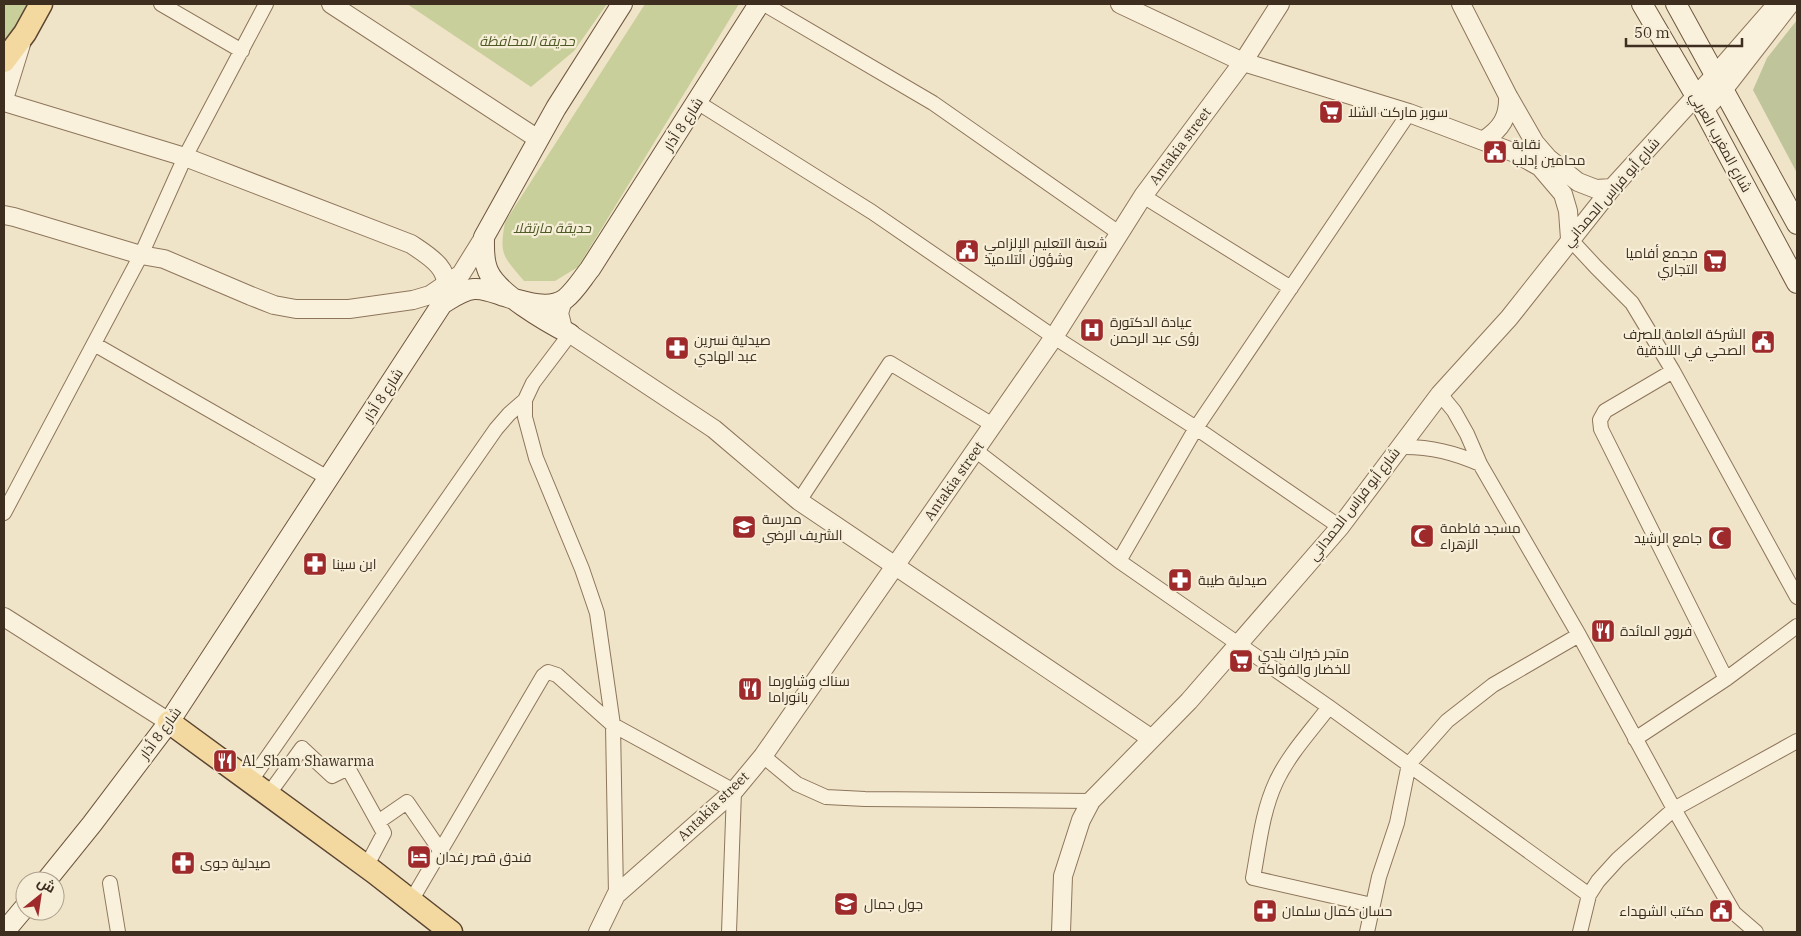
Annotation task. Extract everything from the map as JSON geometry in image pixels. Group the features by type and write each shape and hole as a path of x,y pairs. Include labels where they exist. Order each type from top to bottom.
{"main road":[{"path":"4,61 25,33 41,4"},
{"path":"570,334 514,299 498,286 488,272 483,256 484,237 538,139 622,4"},
{"name":"شارع 8 أذار","path":"54,871 169,722 442,304 460,293 474,289 486,290 541,305 563,300 590,269 759,4"},
{"name":"شارع المغرب العربي","path":"1642,4 1700,103 1797,283"},
{"name":"شارع المغرب العربي","path":"1676,4 1797,224"},
{"path":"169,722 451,932"},
{"path":"4,932 15,919"}],"street":[{"path":"161,4 242,51"},
{"path":"4,513 141,255 185,157 266,4"},
{"path":"331,4 538,139"},
{"path":"764,4 933,103 1119,233"},
{"path":"1120,4 1142,8 1243,62 1409,113 1484,140 1515,153 1540,167 1551,177 1563,194 1568,211 1570,239 1632,303 1673,371 1797,597"},
{"name":"Antakia street","path":"598,932 616,895 734,791 763,756 1054,337 1142,196 1243,62 1280,4"},
{"path":"1461,4 1508,96 1535,143 1548,158 1578,182 1596,189 1612,188"},
{"path":"1720,82 1777,4"},
{"path":"1720,82 1790,4"},
{"path":"25,33 4,100 185,157 411,244 429,255 442,270 448,284 442,304"},
{"name":"شارع أبو فراس الحمداني","path":"1061,932 1063,876 1081,820 1091,801 1189,701 1340,527 1440,394 1509,318 1612,188 1720,82"},
{"path":"1484,140 1494,133 1505,120 1508,96"},
{"path":"698,102 872,212 1054,337 1196,428 1340,527"},
{"path":"1119,561 1196,428 1409,113"},
{"path":"1142,196 1291,288"},
{"path":"4,215 14,216 141,255 164,258 274,305 296,309 349,309 406,301 430,295 461,274 484,237"},
{"path":"563,300 560,313 563,329 714,429 799,501 1152,739"},
{"path":"250,782 496,430 509,414 525,400 533,383 570,334"},
{"path":"94,344 328,478"},
{"path":"799,501 890,363 992,425"},
{"path":"1673,371 1606,411 1600,420 1601,429 1726,679"},
{"path":"1440,394 1454,411 1467,434 1480,464 1579,635 1674,809 1734,913 1756,932"},
{"path":"525,400 525,418 536,458 585,576 598,613 613,724 616,895"},
{"path":"1399,447 1440,450 1480,464"},
{"path":"975,450 1119,561 1329,707 1589,895"},
{"path":"4,617 169,722"},
{"path":"1636,739 1726,679 1797,626"},
{"path":"1367,932 1379,877 1397,822 1409,764 1447,721 1464,707 1510,674 1579,635"},
{"path":"411,901 543,676 548,672 557,675 613,724 734,791 729,932"},
{"path":"1329,707 1291,757 1276,781 1266,809 1253,878 1372,905"},
{"path":"1580,932 1589,895 1598,881 1618,859 1674,809 1797,741"},
{"path":"268,795 302,748 332,776 348,768 384,833 366,867"},
{"path":"763,756 797,784 826,797 1091,801"},
{"path":"378,822 407,802 440,850"},
{"path":"110,883 118,932"}],"green space":[{"path":"5,4 28,4 4,45 4,6"},
{"name":"حديقة المحافظة","path":"407,4 607,4 574,51 531,87"},
{"name":"حديقة مارتقلا","path":"645,4 739,4 578,267 555,281 524,281 511,266 504,254 502,242 505,222"},
{"path":"1797,20 1797,173 1753,90 1767,58"}],"place":[{"name":"سوبر ماركت الشلا","path":"1331,112"},
{"name":"نقابة محامين إدلب","path":"1495,152"},
{"name":"شعبة التعليم الإلزامي وشؤون التلاميذ","path":"967,251"},
{"name":"مجمع أفاميا التجاري","path":"1715,261"},
{"name":"عيادة الدكتورة رؤى عبد الرحمن","path":"1092,330"},
{"name":"الشركة العامة للصرف الصحي في اللاذقية","path":"1763,342"},
{"name":"صيدلية نسرين عبد الهادي","path":"677,348"},
{"name":"مدرسة الشريف الرضي","path":"744,527"},
{"name":"مسجد فاطمة الزهراء","path":"1422,536"},
{"name":"جامع الرشيد","path":"1720,538"},
{"name":"ابن سينا","path":"315,564"},
{"name":"صيدلية طيبة","path":"1180,580"},
{"name":"فروج المائدة","path":"1603,631"},
{"name":"متجر خيرات بلدي للخضار والفواكه","path":"1241,661"},
{"name":"سناك وشاورما بانوراما","path":"750,689"},
{"name":"Al_Sham Shawarma","path":"225,761"},
{"name":"فندق قصر رغدان","path":"419,857"},
{"name":"صيدلية جوى","path":"183,863"},
{"name":"جول جمال","path":"846,904"},
{"name":"حسان كمال سلمان","path":"1265,911"},
{"name":"مكتب الشهداء","path":"1721,911"}]}
